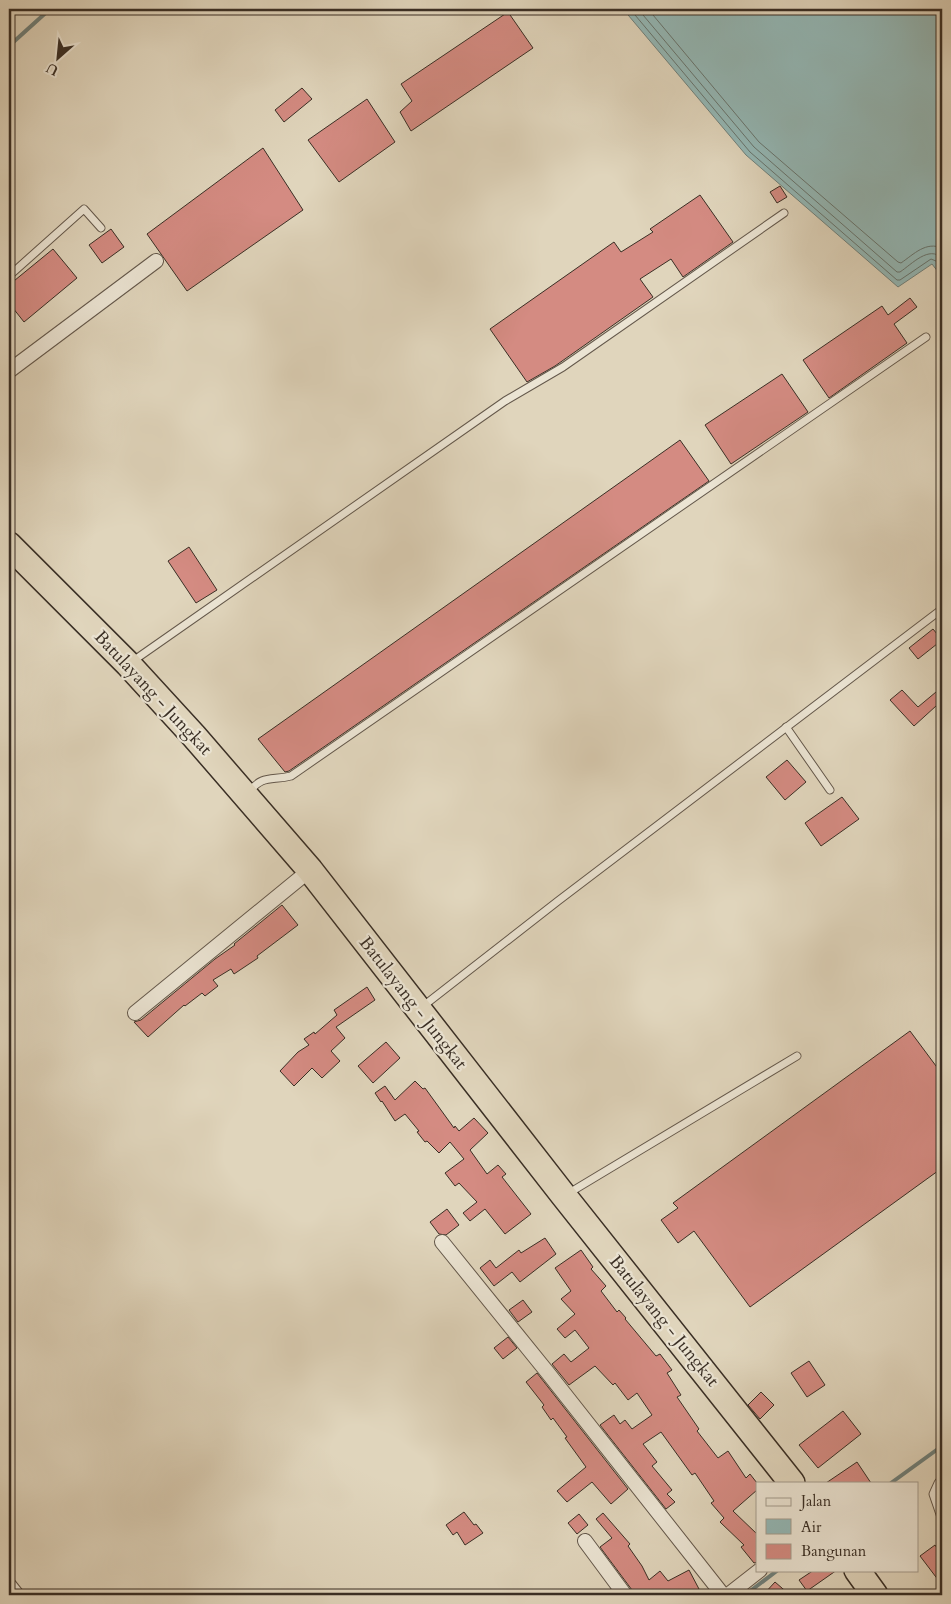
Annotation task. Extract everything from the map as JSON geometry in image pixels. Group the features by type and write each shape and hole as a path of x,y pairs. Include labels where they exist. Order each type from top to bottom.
{"highway":[{"name":"Batulayang - Jungkat","path":"9,545 128,664 194,736 310,870 564,1196 791,1482"},
{"path":"858,1572 875,1595"}],"street":[{"path":"9,371 156,261"},
{"path":"135,1014 310,870"},
{"path":"442,1242 723,1595"},
{"path":"585,1542 625,1595"},
{"path":"728,1595 757,1572"},
{"path":"9,1585 17,1595"}],"lane":[{"path":"9,276 84,209 101,228"},
{"path":"128,664 505,401 563,367 784,212"},
{"path":"246,796 251,788 266,779 291,776 926,337"},
{"path":"418,1010 942,609"},
{"path":"786,727 830,790"},
{"path":"564,1196 797,1056"},
{"path":"942,1478 938,1482 934,1494 942,1520"}],"water":[{"path":"623,9 942,9 942,277 932,264 898,287 746,155"}],"building":[{"path":"508,12 533,48 411,131 400,112 412,101 401,84"},
{"path":"302,88 312,99 284,122 275,110"},
{"path":"367,99 395,142 339,182 308,140"},
{"path":"263,148 303,210 187,291 147,234"},
{"path":"780,186 787,197 777,203 770,192"},
{"path":"700,195 733,242 683,277 671,259 640,279 653,297 555,366 527,382 490,329 614,242 621,252 653,232 650,229"},
{"path":"111,229 124,247 102,263 89,245"},
{"path":"53,249 77,278 24,322 9,303 9,285"},
{"path":"910,298 917,307 894,324 907,343 829,398 803,360 882,306 888,315"},
{"path":"782,374 808,412 731,464 705,425"},
{"path":"680,440 709,481 289,771 285,772 258,739"},
{"path":"189,547 217,590 196,603 168,561"},
{"path":"933,629 942,640 918,659 909,648"},
{"path":"942,687 942,713 936,706 914,726 890,700 902,690 918,707"},
{"path":"787,760 806,782 785,800 766,777"},
{"path":"842,797 859,819 821,846 805,823"},
{"path":"282,905 298,925 257,956 258,958 234,974 231,969 213,980 218,986 205,996 202,993 184,1005 148,1037 134,1022 141,1020"},
{"path":"367,987 375,1000 336,1027 345,1038 331,1051 340,1061 322,1078 312,1068 294,1086 280,1071 298,1052 309,1045 304,1039 314,1032 315,1034 337,1015 334,1010"},
{"path":"910,1031 942,1074 942,1168 750,1307 694,1231 678,1243 661,1220 678,1208 673,1203"},
{"path":"386,1042 400,1058 373,1083 358,1066"},
{"path":"415,1081 423,1089 425,1088 454,1128 455,1126 459,1131 474,1118 488,1133 470,1150 487,1174 498,1165 506,1174 502,1177 531,1214 505,1234 485,1209 470,1221 463,1213 477,1202 459,1183 455,1186 445,1173 464,1159 450,1142 439,1153 427,1141 425,1142 417,1132 419,1131 405,1114 395,1121 375,1093 385,1086 395,1100"},
{"path":"447,1209 459,1225 446,1235 439,1234 430,1222"},
{"path":"545,1238 556,1254 520,1282 512,1272 494,1286 480,1268 490,1260 496,1268 519,1250 521,1253"},
{"path":"581,1250 593,1267 591,1269 606,1286 601,1291 617,1312 619,1310 626,1318 656,1356 660,1354 672,1370 667,1373 681,1395 677,1397 699,1429 697,1431 718,1458 728,1451 746,1478 750,1474 756,1482 756,1491 733,1511 756,1533 756,1562 754,1563 741,1547 744,1545 720,1522 724,1518 711,1503 714,1501 695,1473 692,1475 661,1432 643,1444 657,1462 652,1466 672,1490 667,1494 675,1502 666,1509 600,1425 614,1415 620,1424 625,1420 632,1429 652,1415 637,1393 628,1400 615,1383 613,1385 595,1366 569,1385 552,1364 564,1354 571,1362 589,1348 575,1330 565,1338 557,1329 575,1314 561,1299 571,1291 555,1268"},
{"path":"523,1300 532,1312 518,1322 509,1310"},
{"path":"508,1337 517,1348 503,1359 494,1348"},
{"path":"809,1361 825,1385 807,1397 791,1373"},
{"path":"537,1373 628,1489 611,1504 592,1482 567,1502 557,1491 586,1467 565,1438 567,1437 553,1418 551,1420 542,1407 544,1405 526,1382"},
{"path":"761,1392 774,1405 760,1419 748,1405"},
{"path":"843,1411 861,1434 818,1468 799,1445"},
{"path":"857,1462 870,1482 827,1482"},
{"path":"464,1512 483,1533 465,1545 457,1532 453,1535 446,1525"},
{"path":"603,1513 630,1544 628,1546 649,1580 660,1571 668,1581 689,1570 699,1589 687,1595 634,1595 600,1547 612,1538 596,1519"},
{"path":"579,1514 588,1525 577,1534 568,1523"},
{"path":"935,1545 942,1556 942,1585 920,1556"},
{"path":"811,1572 834,1572 807,1591 799,1580"},
{"path":"775,1582 790,1595 763,1595"}],"waterway":[{"path":"9,46 50,9"},
{"path":"892,1482 942,1446"},
{"path":"745,1595 775,1572"}]}
